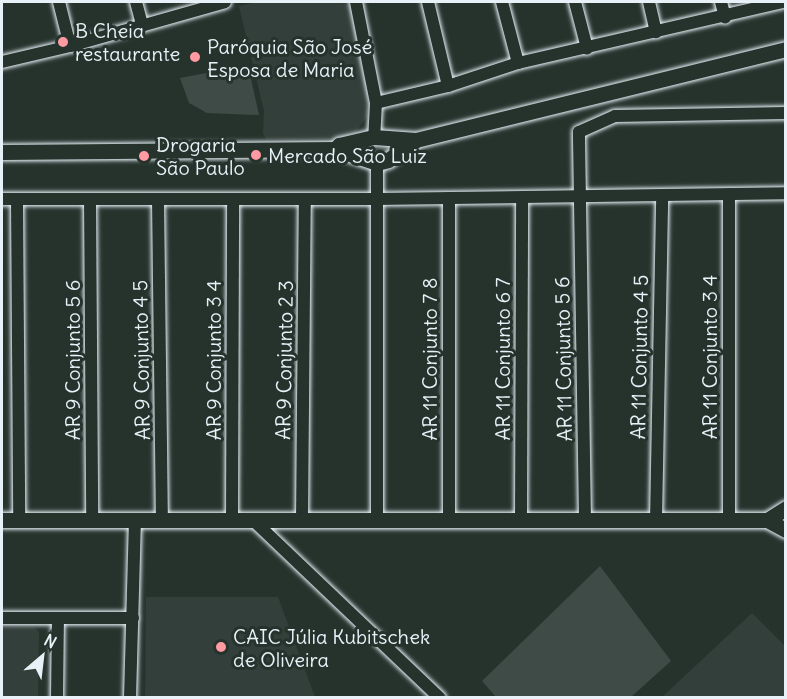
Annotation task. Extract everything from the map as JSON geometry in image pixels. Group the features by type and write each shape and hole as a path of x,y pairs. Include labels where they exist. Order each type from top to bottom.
{"street":[{"path":"59,2 70,46"},
{"path":"136,2 142,24"},
{"path":"2,62 70,46 205,4 225,2"},
{"path":"356,2 376,103 374,139 361,152 377,161"},
{"path":"428,2 448,86"},
{"path":"502,2 518,63"},
{"path":"575,2 587,48"},
{"path":"649,2 656,32"},
{"path":"721,2 724,17"},
{"path":"376,103 448,86 518,63 783,2"},
{"path":"335,148 377,161 416,140 786,49"},
{"name":"AR 11 Conjunto 5 6","path":"585,520 579,132 615,116 786,113"},
{"path":"374,139 389,148 377,161 377,520"},
{"path":"2,152 335,148 374,139 416,140"},
{"name":"AR 11 Conjunto 3 4","path":"729,194 729,520"},
{"path":"2,199 376,200 786,194"},
{"name":"AR 11 Conjunto 4 5","path":"656,520 662,195"},
{"name":"AR 11 Conjunto 6 7","path":"520,520 522,197"},
{"name":"AR 11 Conjunto 7 8","path":"449,198 449,520"},
{"path":"17,199 19,520"},
{"name":"AR 9 Conjunto 5 6","path":"90,199 92,520"},
{"name":"AR 9 Conjunto 4 5","path":"158,199 162,520"},
{"name":"AR 9 Conjunto 3 4","path":"232,520 233,199"},
{"name":"AR 9 Conjunto 2 3","path":"302,520 305,200"},
{"path":"767,520 786,508"},
{"path":"2,520 767,520 786,531"},
{"path":"130,698 135,520"},
{"path":"253,520 440,698"},
{"path":"2,618 133,618"},
{"path":"57,698 58,618"}],"shaded area":[{"path":"257,2 351,2 368,86 367,116 356,132 337,139 266,139 263,133 264,111 239,6"},
{"path":"248,65 259,115 207,113 189,103 180,78"},
{"path":"600,566 671,661 631,697 496,697 482,681"},
{"name":"CAIC Júlia Kubitschek de Oliveira","path":"146,597 278,597 315,697 145,697"},
{"path":"752,613 785,646 785,697 662,697"},
{"path":"2,627 34,627 39,632 38,697 2,697"}],"place":[{"name":"B Cheia restaurante","path":"63,42"},
{"name":"Paróquia São José Esposa de Maria","path":"195,57"},
{"name":"Mercado São Luiz","path":"256,155"},
{"name":"Drogaria São Paulo","path":"144,156"},
{"name":"CAIC Júlia Kubitschek de Oliveira","path":"221,647"}]}
